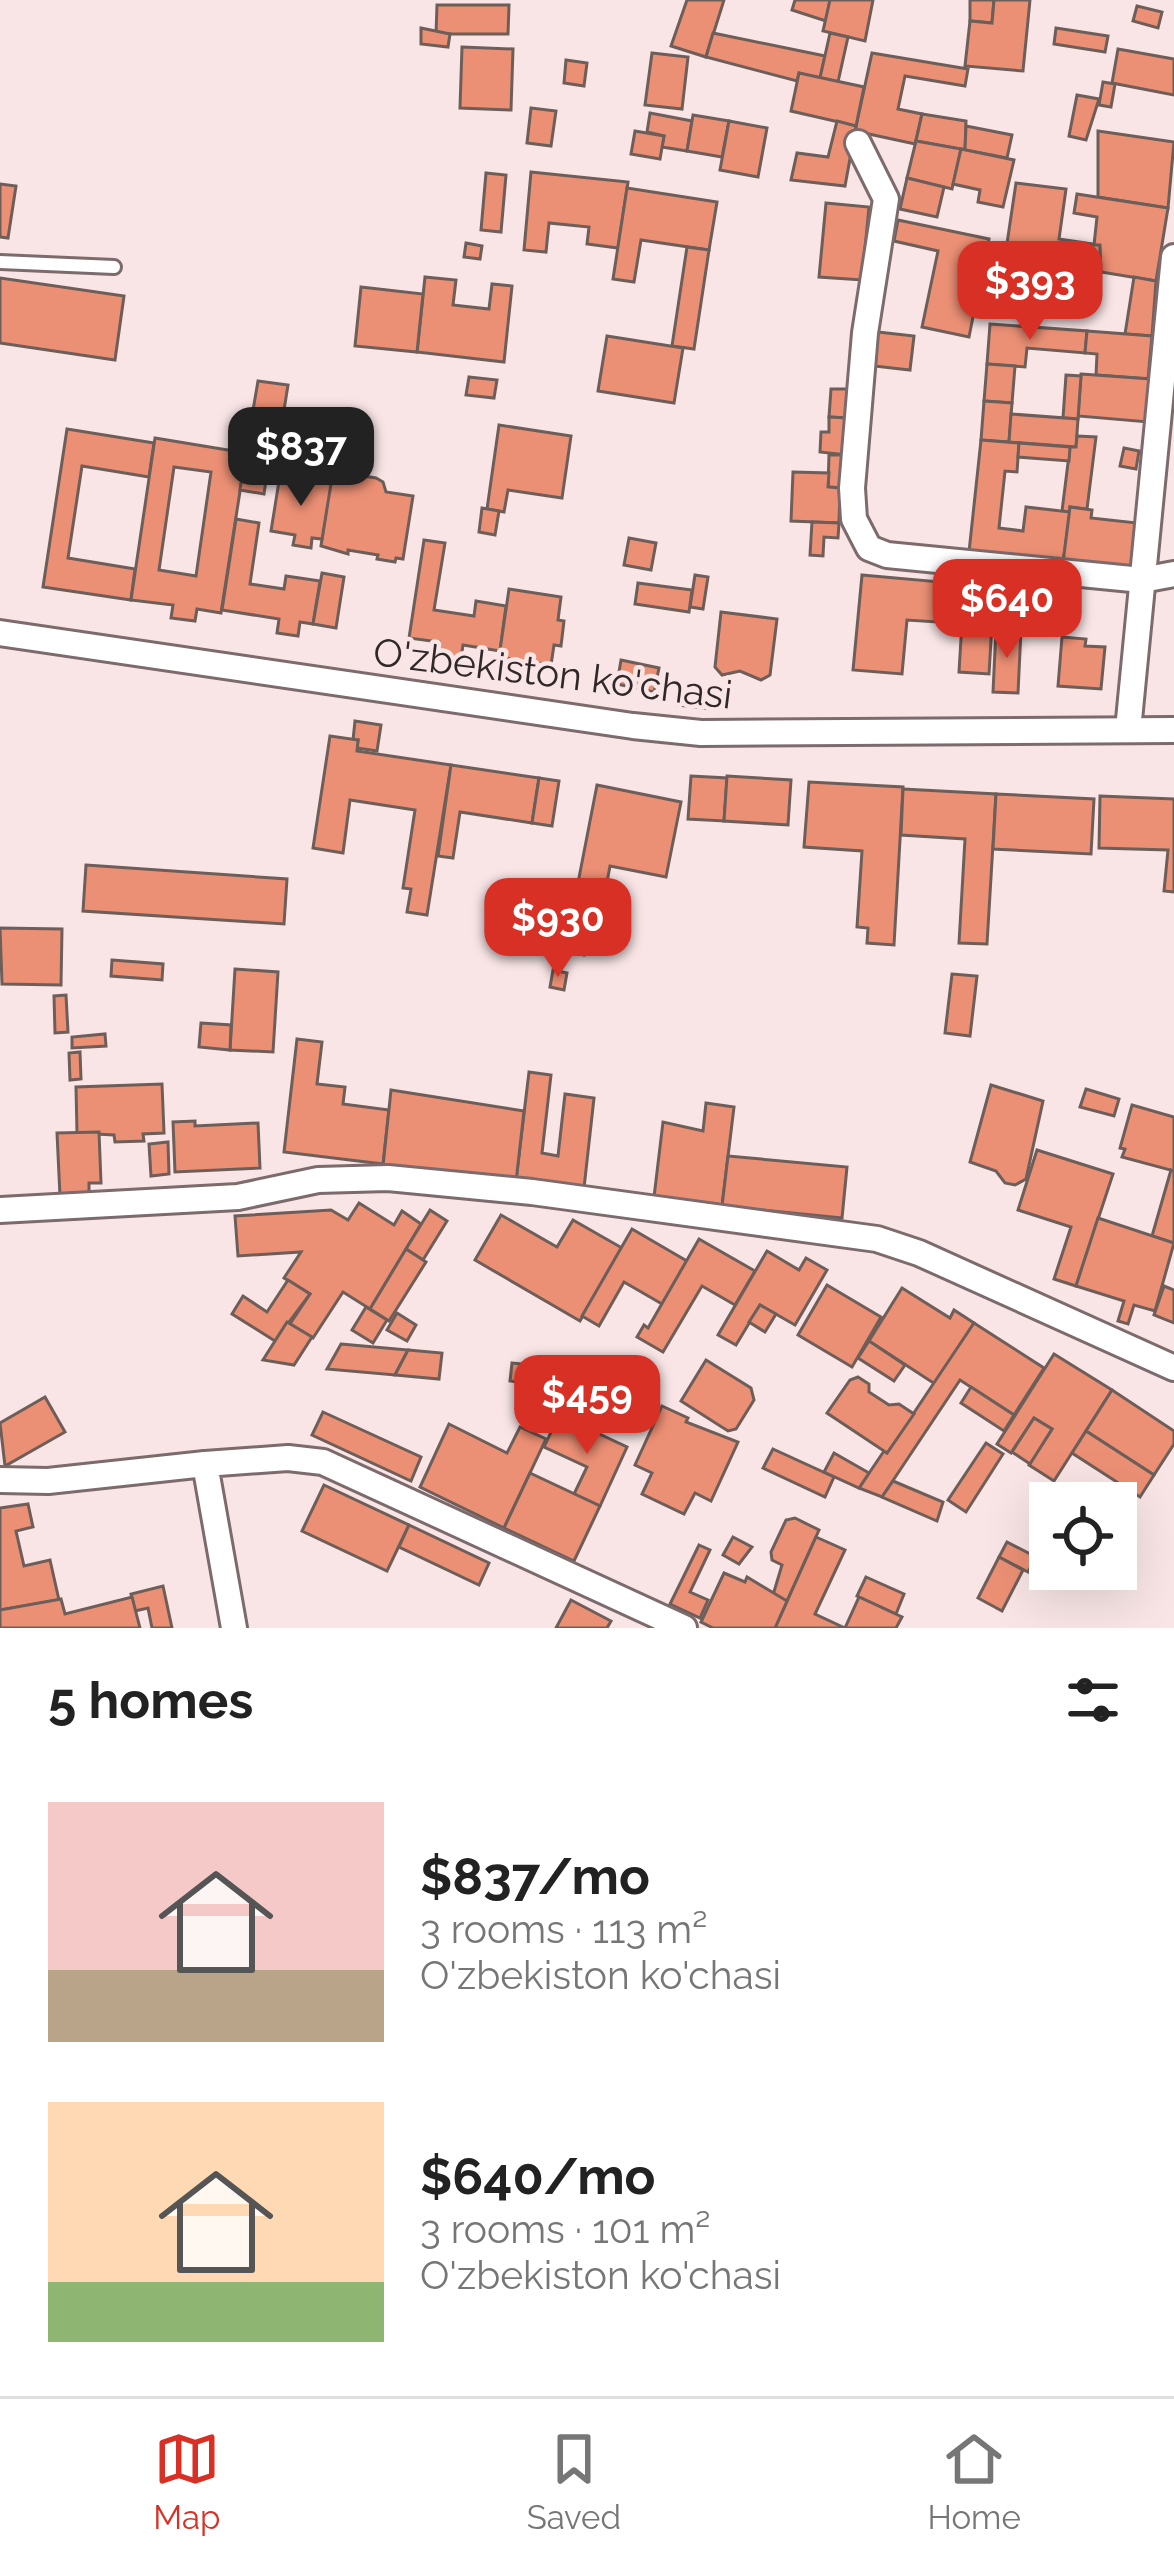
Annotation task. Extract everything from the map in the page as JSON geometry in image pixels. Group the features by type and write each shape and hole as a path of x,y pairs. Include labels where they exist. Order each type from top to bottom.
{"street":[{"path":"858,143 886,199 865,333 852,488 861,538 869,548 887,555 1142,580 1174,574"},
{"path":"1128,730 1174,257"},
{"name":"O'zbekiston ko'chasi","path":"0,633 701,733 1174,730"},
{"path":"0,1210 238,1196 318,1180 388,1178 577,1198 877,1239 919,1253 1174,1368"},
{"path":"0,1480 48,1481 288,1458 323,1462 684,1628"},
{"path":"206,1464 234,1628"}],"lane":[{"path":"0,262 114,267"}],"building":[{"path":"687,0 724,0 706,57 671,46"},
{"path":"795,0 830,0 826,21 792,10"},
{"path":"830,0 873,0 865,41 823,31"},
{"path":"970,0 994,0 992,23 970,21"},
{"path":"994,0 1030,0 1023,71 965,66 970,21 992,23"},
{"path":"437,5 509,5 508,34 436,34"},
{"path":"1137,6 1162,12 1158,28 1133,21"},
{"path":"421,28 450,34 448,47 421,44"},
{"path":"1056,28 1108,36 1105,52 1054,44"},
{"path":"713,33 825,56 820,78 799,73 797,81 706,57"},
{"path":"830,33 848,37 838,82 820,78"},
{"path":"462,47 513,49 511,110 460,108"},
{"path":"1118,49 1174,59 1174,95 1112,83"},
{"path":"652,53 688,57 682,109 645,105"},
{"path":"872,53 968,69 965,86 905,76 898,109 922,114 915,144 855,131"},
{"path":"566,60 587,63 584,86 564,83"},
{"path":"799,73 864,87 856,126 791,111"},
{"path":"1103,82 1115,84 1111,107 1099,105"},
{"path":"1077,95 1099,99 1086,140 1069,136"},
{"path":"531,108 556,111 551,146 527,143"},
{"path":"650,113 692,121 687,151 662,147 664,136 647,132"},
{"path":"922,114 966,121 965,150 916,141"},
{"path":"693,115 729,121 722,157 687,151"},
{"path":"729,121 767,128 758,177 720,170"},
{"path":"837,121 856,126 845,186 791,180 797,153 828,157"},
{"path":"966,126 1012,135 1007,158 965,150"},
{"path":"635,131 664,136 660,159 631,154"},
{"path":"1098,131 1174,142 1168,208 1098,197"},
{"path":"916,141 961,149 952,189 907,178"},
{"path":"961,149 1014,160 1003,207 978,202 980,190 953,184"},
{"path":"531,172 628,182 618,248 587,244 589,227 549,223 546,252 524,250"},
{"path":"486,173 506,175 501,232 481,230"},
{"path":"907,178 944,187 937,217 900,209"},
{"path":"1016,183 1066,189 1059,239 1100,245 1101,272 1005,257"},
{"path":"0,184 16,186 8,238 0,237"},
{"path":"627,188 717,202 709,250 641,240 634,282 613,279"},
{"path":"1077,194 1168,208 1156,281 1101,272 1100,245 1094,245 1097,217 1074,213"},
{"path":"826,203 869,207 862,280 819,277"},
{"path":"898,220 989,239 984,261 993,263 990,284 980,282 969,337 922,327 938,251 894,241"},
{"path":"466,243 482,246 480,259 464,257"},
{"path":"687,247 709,250 694,349 672,346"},
{"path":"994,255 1053,265 1045,315 987,306"},
{"path":"425,277 456,280 453,305 489,309 492,284 512,286 504,362 417,352"},
{"path":"1134,277 1156,281 1152,336 1125,334"},
{"path":"0,278 124,296 115,360 0,343"},
{"path":"361,287 423,294 417,352 355,346"},
{"path":"990,324 1087,331 1085,353 1027,348 1025,367 987,364"},
{"path":"1087,331 1152,336 1148,379 1096,375 1097,354 1085,353"},
{"path":"878,332 914,336 910,370 874,366"},
{"path":"607,336 683,348 674,403 598,391"},
{"path":"987,364 1015,366 1012,403 984,401"},
{"path":"1081,374 1151,379 1148,422 1078,416"},
{"path":"1066,375 1081,376 1078,419 1063,418"},
{"path":"469,377 497,380 494,398 466,395"},
{"path":"258,381 288,385 281,429 359,439 354,472 245,457"},
{"path":"831,389 849,389 848,418 829,417"},
{"path":"984,401 1012,403 1009,442 981,440"},
{"path":"1011,414 1078,419 1076,447 1009,442"},
{"path":"829,417 848,418 847,455 820,452 821,432 829,432"},
{"path":"499,425 571,436 562,498 508,490 504,512 487,509"},
{"path":"67,429 154,443 149,477 82,466 68,558 135,569 131,600 43,587"},
{"path":"1077,436 1096,437 1087,509 1062,511 1070,447 1076,447"},
{"path":"155,438 246,453 221,613 197,609 195,621 171,618 173,605 131,600","holes":["174,467 211,472 196,576 159,570"]},
{"path":"981,440 1019,443 1017,472 1005,471 999,528 1023,531 1026,507 1070,512 1063,563 969,552"},
{"path":"1019,443 1070,447 1069,461 1018,457"},
{"path":"1124,448 1139,451 1136,469 1120,466"},
{"path":"829,455 847,455 845,488 828,487"},
{"path":"245,457 269,460 264,494 240,490"},
{"path":"332,471 376,478 386,492 413,496 403,559 395,562 321,546"},
{"path":"793,472 829,473 828,487 840,488 839,523 791,521"},
{"path":"280,475 331,484 322,539 312,538 311,548 293,545 295,535 271,531"},
{"path":"1070,507 1092,510 1091,518 1137,523 1131,570 1063,563"},
{"path":"482,508 499,511 495,535 479,532"},
{"path":"236,519 259,523 250,584 284,589 286,576 320,581 313,624 300,622 298,636 277,633 279,619 222,610"},
{"path":"812,522 839,523 838,538 824,537 823,556 810,555"},
{"path":"629,538 656,543 651,570 624,565"},
{"path":"424,540 445,543 434,610 474,616 476,601 506,606 500,651 463,645 461,658 438,654 439,642 409,638"},
{"path":"322,573 344,577 336,628 313,624"},
{"path":"695,575 708,577 703,609 690,607"},
{"path":"862,575 941,582 937,622 907,620 902,674 853,670"},
{"path":"638,583 692,590 689,612 635,604"},
{"path":"957,584 1004,588 1002,614 955,610"},
{"path":"509,589 561,597 561,646 554,645 551,665 499,657"},
{"path":"721,612 777,619 770,675 761,680 740,671 722,675 715,667"},
{"path":"962,622 992,624 989,674 959,672"},
{"path":"996,629 1021,630 1018,693 993,692"},
{"path":"1062,637 1105,647 1101,689 1058,686"},
{"path":"621,660 659,668 654,692 617,684"},
{"path":"678,690 715,695 713,709 677,705"},
{"path":"355,721 381,725 377,751 357,748"},
{"path":"330,736 358,740 357,751 451,765 427,915 407,912 411,889 403,888 415,810 350,800 343,853 313,848"},
{"path":"451,765 539,778 532,823 460,812 453,858 438,856"},
{"path":"691,776 727,778 724,821 688,819"},
{"path":"727,776 791,780 788,825 724,821"},
{"path":"539,778 559,781 552,826 532,823"},
{"path":"809,782 903,787 894,945 867,943 868,928 857,927 862,851 804,847"},
{"path":"597,785 681,802 666,877 610,866 605,893 577,888"},
{"path":"903,789 996,794 987,944 959,943 965,839 901,835"},
{"path":"996,794 1094,799 1091,854 993,849"},
{"path":"1100,796 1174,799 1174,892 1164,891 1168,850 1099,848"},
{"path":"86,865 287,879 284,924 83,911"},
{"path":"575,901 594,905 584,955 565,951"},
{"path":"0,928 62,929 61,985 2,984"},
{"path":"112,960 163,964 162,980 111,976"},
{"path":"235,969 278,972 273,1052 230,1050"},
{"path":"553,970 567,973 564,990 550,987"},
{"path":"952,974 977,976 970,1036 945,1033"},
{"path":"66,995 68,1032 55,1033 54,996"},
{"path":"201,1023 231,1025 230,1050 199,1047"},
{"path":"105,1034 106,1046 72,1048 72,1037"},
{"path":"297,1039 322,1042 317,1084 345,1087 343,1104 389,1110 383,1164 284,1152"},
{"path":"80,1052 81,1079 70,1080 69,1053"},
{"path":"529,1072 551,1075 542,1153 558,1156 565,1094 594,1098 584,1188 516,1180"},
{"path":"162,1084 164,1133 143,1134 144,1141 115,1142 114,1135 77,1133 76,1087"},
{"path":"991,1085 1043,1101 1026,1179 1015,1185 1005,1183 996,1171 970,1162"},
{"path":"1086,1089 1119,1099 1114,1116 1080,1107"},
{"path":"391,1090 524,1111 516,1182 383,1166"},
{"path":"706,1103 734,1107 722,1206 654,1197 663,1122 703,1131"},
{"path":"1132,1105 1174,1117 1174,1171 1122,1157 1125,1149 1120,1148"},
{"path":"195,1121 195,1126 258,1123 260,1168 175,1172 173,1122"},
{"path":"99,1132 101,1183 89,1183 89,1195 60,1196 57,1133"},
{"path":"168,1142 169,1174 151,1176 149,1144"},
{"path":"1037,1150 1113,1174 1076,1286 1054,1279 1071,1227 1018,1210"},
{"path":"728,1156 847,1167 842,1218 722,1206"},
{"path":"1174,1171 1174,1243 1152,1236"},
{"path":"359,1203 394,1225 402,1211 421,1224 370,1309 343,1292 313,1338 290,1324 310,1294 284,1278 301,1252 238,1256 235,1216 331,1210 348,1220"},
{"path":"430,1210 447,1221 423,1260 406,1249"},
{"path":"501,1215 557,1247 573,1220 622,1248 580,1321 475,1260"},
{"path":"1098,1218 1174,1243 1155,1311 1134,1305 1128,1324 1118,1321 1124,1301 1076,1286"},
{"path":"632,1229 687,1261 662,1304 624,1282 599,1326 582,1316"},
{"path":"699,1239 755,1271 735,1305 702,1286 663,1352 637,1337 644,1325 648,1328"},
{"path":"406,1249 426,1262 389,1321 370,1309"},
{"path":"767,1251 799,1270 806,1258 827,1270 795,1325 760,1305 736,1345 718,1335"},
{"path":"288,1280 310,1294 275,1341 232,1314 243,1296 267,1312"},
{"path":"827,1285 881,1317 852,1367 798,1335"},
{"path":"1164,1286 1174,1290 1174,1323 1154,1315"},
{"path":"902,1288 950,1318 954,1310 974,1323 935,1384 869,1341"},
{"path":"760,1305 776,1314 765,1332 749,1322"},
{"path":"366,1307 387,1320 373,1343 352,1330"},
{"path":"397,1313 416,1325 407,1341 387,1330"},
{"path":"287,1322 312,1337 294,1365 263,1360"},
{"path":"974,1323 1044,1368 1014,1415 960,1380 882,1497 859,1488 887,1453"},
{"path":"869,1341 905,1365 894,1381 858,1358"},
{"path":"341,1344 408,1350 395,1375 327,1369"},
{"path":"408,1350 442,1353 439,1379 395,1375"},
{"path":"1054,1354 1112,1390 1054,1481 1029,1465 1052,1429 1034,1418 1011,1453 997,1444"},
{"path":"706,1360 751,1388 754,1400 736,1429 728,1431 681,1401"},
{"path":"512,1363 542,1366 532,1384 510,1381"},
{"path":"561,1368 625,1396 621,1406 611,1401 603,1418 541,1397 545,1389 551,1391"},
{"path":"858,1377 869,1384 869,1392 914,1414 887,1453 827,1413 850,1380"},
{"path":"526,1385 539,1396 530,1415 516,1408"},
{"path":"971,1387 1014,1415 1004,1431 961,1403"},
{"path":"1112,1390 1174,1431 1174,1444 1154,1475 1086,1431"},
{"path":"45,1397 65,1432 5,1466 0,1423"},
{"path":"662,1406 688,1418 686,1422 738,1442 711,1501 695,1493 684,1514 642,1494 652,1473 635,1465"},
{"path":"323,1412 421,1457 411,1481 312,1435"},
{"path":"559,1415 627,1447 600,1506 574,1494 587,1467 544,1447"},
{"path":"1034,1418 1052,1429 1030,1464 1012,1452"},
{"path":"449,1424 507,1453 520,1427 546,1439 504,1528 420,1487"},
{"path":"1086,1431 1154,1475 1140,1497 1137,1482 1117,1482 1072,1453"},
{"path":"986,1443 1003,1454 966,1512 948,1500"},
{"path":"773,1449 834,1477 825,1497 763,1468"},
{"path":"834,1453 869,1473 859,1488 824,1472"},
{"path":"530,1473 600,1506 574,1561 504,1528"},
{"path":"893,1481 943,1502 937,1521 882,1497"},
{"path":"324,1485 409,1525 387,1571 302,1531"},
{"path":"28,1504 33,1527 16,1531 24,1566 50,1560 59,1600 0,1610 0,1508"},
{"path":"795,1518 819,1530 787,1601 773,1595 782,1565 772,1560 771,1552 786,1520"},
{"path":"409,1525 489,1563 479,1585 399,1547"},
{"path":"733,1537 752,1547 739,1564 723,1555"},
{"path":"816,1537 845,1550 815,1614 845,1628 775,1628"},
{"path":"1007,1542 1029,1553 1029,1570 1028,1572 999,1557"},
{"path":"699,1545 710,1550 690,1592 708,1600 700,1618 670,1604"},
{"path":"999,1557 1023,1570 1002,1611 978,1598"},
{"path":"724,1573 745,1582 747,1577 787,1601 775,1628 713,1628 701,1622"},
{"path":"866,1577 904,1594 896,1614 857,1596"},
{"path":"163,1586 172,1628 152,1628 148,1608 135,1611 131,1594"},
{"path":"132,1597 140,1628 0,1628 0,1610 61,1599 65,1614"},
{"path":"859,1597 902,1617 896,1628 845,1628"},
{"path":"571,1600 611,1621 607,1628 556,1628"}]}
